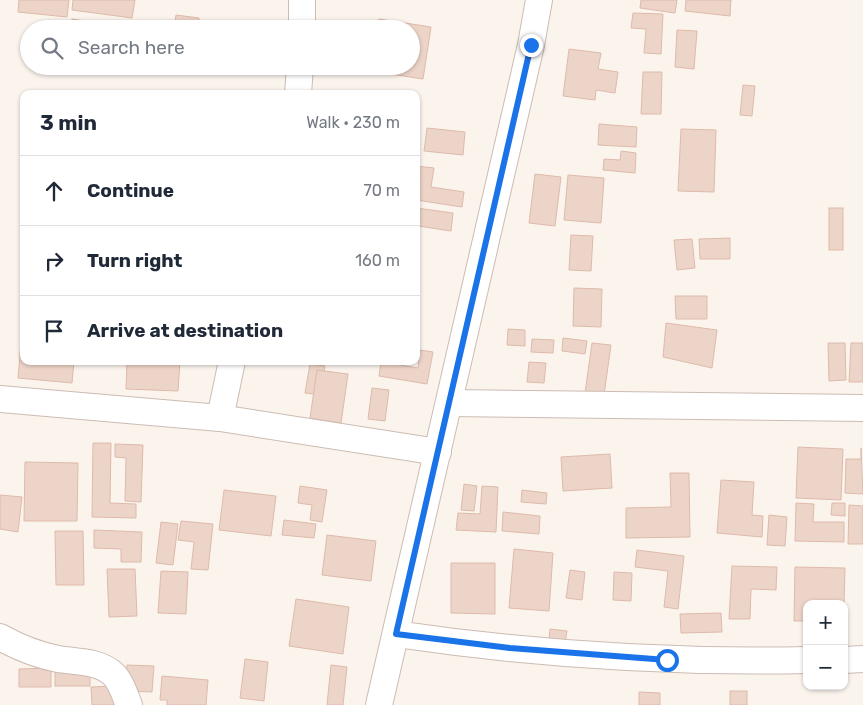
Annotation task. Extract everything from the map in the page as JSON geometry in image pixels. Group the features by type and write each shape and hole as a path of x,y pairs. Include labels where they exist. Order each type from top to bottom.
{"street":[{"path":"302,0 302,20"},
{"path":"379,705 531,45 538,0"},
{"path":"298,90 299,75"},
{"path":"220,418 231,365"},
{"path":"0,399 220,418 438,452"},
{"path":"450,403 863,408"},
{"path":"396,634 510,648 667,660 803,660"},
{"path":"0,638 19,647 57,659 95,664 108,670 115,675 129,705"},
{"path":"848,660 863,659"}],"building":[{"path":"19,0 69,0 67,17 18,12"},
{"path":"73,0 135,0 132,18 72,10"},
{"path":"641,0 677,0 675,13 640,8"},
{"path":"686,0 731,0 730,16 685,11"},
{"path":"633,13 663,14 661,54 644,53 646,29 631,28"},
{"path":"176,15 199,18 199,20 175,20"},
{"path":"420,25 431,27 423,79 397,75 420,75"},
{"path":"677,30 697,31 694,69 675,67"},
{"path":"569,49 601,53 598,69 618,72 615,93 596,90 595,100 563,96"},
{"path":"643,72 662,72 661,114 641,114"},
{"path":"743,85 755,86 752,116 740,115"},
{"path":"599,124 637,127 636,147 598,145"},
{"path":"427,128 465,132 463,155 424,151"},
{"path":"681,129 716,130 714,192 678,191"},
{"path":"621,151 636,153 635,173 603,170 604,159 620,160"},
{"path":"420,166 434,168 431,187 464,192 462,207 420,201"},
{"path":"535,174 561,177 555,226 529,223"},
{"path":"568,175 604,178 601,223 564,220"},
{"path":"829,208 843,208 843,250 829,250"},
{"path":"420,209 453,213 451,231 420,226"},
{"path":"571,235 593,236 591,271 569,270"},
{"path":"730,238 730,259 700,259 699,239"},
{"path":"692,239 695,268 677,270 674,240"},
{"path":"574,288 602,289 601,327 573,326"},
{"path":"675,296 707,296 707,319 676,319"},
{"path":"666,323 717,330 712,368 663,357"},
{"path":"508,329 525,330 525,346 507,345"},
{"path":"563,338 587,341 585,354 562,351"},
{"path":"532,339 554,340 553,353 531,352"},
{"path":"592,343 611,345 604,395 585,393"},
{"path":"828,343 845,343 846,380 829,381"},
{"path":"851,343 863,343 863,382 849,382"},
{"path":"420,350 433,352 427,384 379,376 381,365 400,365 418,368 420,365"},
{"path":"20,355 20,365 74,365 72,383 18,378"},
{"path":"529,362 546,363 544,383 527,382"},
{"path":"127,365 180,365 178,391 126,389"},
{"path":"310,365 325,366 321,395 305,393"},
{"path":"317,370 348,374 341,423 310,418"},
{"path":"372,388 389,390 385,421 368,419"},
{"path":"93,443 111,443 110,503 136,504 136,518 92,517"},
{"path":"115,444 143,445 141,502 125,501 126,458 115,457"},
{"path":"798,447 843,449 841,500 796,498"},
{"path":"861,448 863,494 845,493 846,459 861,459"},
{"path":"610,454 612,488 563,491 561,457"},
{"path":"25,462 78,463 77,521 24,521"},
{"path":"670,473 689,473 690,537 626,538 626,508 671,507"},
{"path":"721,480 754,482 752,515 763,516 762,537 717,533"},
{"path":"464,484 477,486 474,511 461,510"},
{"path":"300,486 327,490 322,522 310,520 312,505 298,503"},
{"path":"482,486 498,487 496,532 456,530 458,513 480,514"},
{"path":"224,490 276,496 271,536 219,530"},
{"path":"522,490 547,493 546,504 521,502"},
{"path":"0,495 22,497 18,532 0,529"},
{"path":"796,503 814,504 813,522 844,522 844,542 795,541"},
{"path":"832,503 845,503 845,516 831,515"},
{"path":"849,505 863,506 863,544 848,544"},
{"path":"503,512 540,516 539,534 502,531"},
{"path":"769,515 787,517 785,546 767,545"},
{"path":"284,520 316,524 314,538 282,535"},
{"path":"181,521 213,524 208,570 191,569 194,542 178,540"},
{"path":"161,522 178,524 173,565 156,563"},
{"path":"94,530 142,532 141,562 121,562 121,549 94,548"},
{"path":"55,531 83,531 84,585 56,585"},
{"path":"327,535 376,541 371,581 322,575"},
{"path":"514,549 553,553 549,611 509,608"},
{"path":"637,550 684,556 678,609 664,607 668,571 635,567"},
{"path":"451,563 495,563 495,614 451,613"},
{"path":"732,566 777,567 776,590 751,589 750,619 729,619"},
{"path":"795,567 845,568 844,600 803,600 803,621 794,621"},
{"path":"107,569 135,569 137,616 109,617"},
{"path":"570,570 585,572 582,600 566,598"},
{"path":"161,571 188,572 186,614 158,613"},
{"path":"614,572 632,573 631,601 613,600"},
{"path":"296,599 349,607 343,654 289,646"},
{"path":"721,613 722,632 681,633 680,614"},
{"path":"550,629 567,631 565,643 549,641"},
{"path":"245,659 268,662 264,701 240,698"},
{"path":"127,665 154,666 152,692 125,691"},
{"path":"331,665 347,667 343,705 327,705"},
{"path":"51,668 51,687 19,687 19,669"},
{"path":"55,668 90,668 90,686 55,686"},
{"path":"162,676 208,680 206,705 167,705 167,700 160,700"},
{"path":"114,686 114,705 92,705 91,687"},
{"path":"730,691 747,691 747,705 730,705"},
{"path":"639,692 660,693 660,705 639,705"}],"route":[{"path":"531,45 396,634 510,648 667,660"}]}
